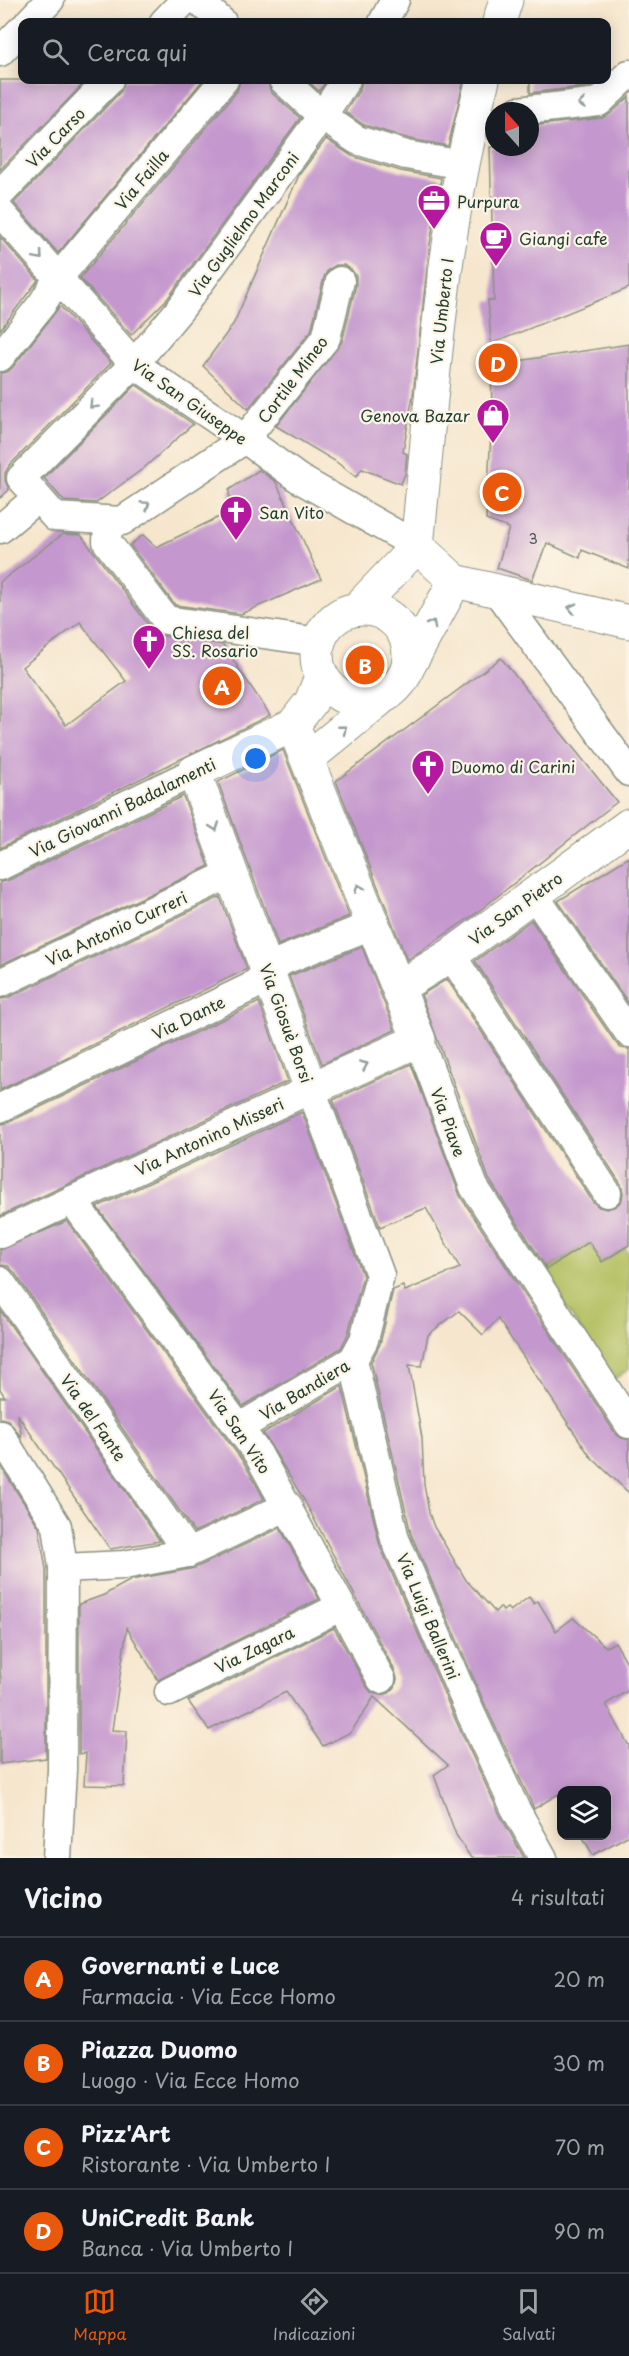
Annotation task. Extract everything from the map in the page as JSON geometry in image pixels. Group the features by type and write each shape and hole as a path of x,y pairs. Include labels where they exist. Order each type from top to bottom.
{"street":[{"path":"33,18 50,0"},
{"path":"168,18 185,0"},
{"path":"198,0 218,18"},
{"path":"385,18 395,0"},
{"path":"500,18 506,0"},
{"path":"0,52 18,33"},
{"path":"539,109 598,102 628,78"},
{"name":"Via Carso","path":"0,194 105,84"},
{"name":"Via Failla","path":"0,357 42,304 58,278 221,84"},
{"path":"287,84 322,116 357,140 406,155 463,165"},
{"name":"Via Guglielmo Marconi","path":"37,498 21,478 134,364 181,308 343,84"},
{"name":"Via Umberto I","path":"417,546 450,229 463,165 484,115 483,84"},
{"name":"Via San Giuseppe","path":"0,212 134,364 298,478 417,546"},
{"name":"Cortile Mineo","path":"37,498 55,517 122,521 245,439 326,338 340,281"},
{"path":"0,529 37,498"},
{"path":"108,520 107,542 166,620 319,642"},
{"path":"357,609 417,546 455,581 629,622"},
{"path":"307,759 398,687 455,581"},
{"path":"496,590 629,772"},
{"path":"379,700 357,702 336,694 321,677 316,655 321,633 336,616 357,609 380,612 398,624 409,644 408,667"},
{"path":"285,729 311,702 321,677"},
{"name":"Via Piave","path":"285,729 307,759 321,792 399,987 474,1187 629,1425"},
{"name":"Via Giovanni Badalamenti","path":"0,866 285,729"},
{"name":"Via Giosuè Borsi","path":"194,772 380,1275"},
{"name":"Via San Pietro","path":"399,987 451,955 629,825"},
{"name":"Via Antonio Curreri","path":"0,983 232,873"},
{"path":"534,895 629,1033"},
{"name":"Via Dante","path":"0,1108 251,987 282,961 374,924"},
{"path":"451,955 607,1193"},
{"name":"Via Antonino Misseri","path":"0,1234 419,1040"},
{"name":"Via San Vito","path":"72,1200 258,1454 381,1679"},
{"name":"Via Bandiera","path":"240,1427 353,1360 364,1340 380,1275"},
{"name":"Via del Fante","path":"0,1281 188,1553"},
{"name":"Via Luigi Ballerini","path":"353,1360 395,1539 471,1714 515,1808 543,1858"},
{"path":"0,1434 57,1526 63,1568 62,1770 57,1858"},
{"path":"63,1568 124,1565 188,1553 288,1506"},
{"name":"Via Zagara","path":"169,1692 340,1607"}],"green space":[{"path":"589,1242 602,1262 625,1248 629,1255 629,1369 613,1380 543,1272"}],"building":[{"path":"0,80 18,80 18,84 83,84 0,170"},
{"path":"124,84 200,84 58,253 14,203 121,91"},
{"path":"239,84 268,84 271,92 300,118 168,298 131,335 80,278 237,91"},
{"path":"311,84 324,84 319,91"},
{"path":"361,84 463,84 448,146 410,139 364,125 345,112"},
{"path":"530,84 594,84 592,86 530,93"},
{"path":"629,97 629,288 491,344 488,300 494,301 490,156 539,156 539,125 602,118"},
{"path":"326,139 352,156 401,171 441,178 429,250 413,395 403,452 407,454 405,474 401,484 362,469 356,477 335,461 276,426 342,342 356,285 356,276 351,269 344,265 336,265 328,270 324,277 311,331 248,409 203,366 234,323 299,175"},
{"path":"0,237 38,280 0,330"},
{"path":"60,306 111,363 9,466 5,473 5,481 9,490 0,498 0,373 7,372 13,367"},
{"path":"629,344 629,569 582,550 580,558 547,543 532,580 497,568 509,528 486,520 492,415 491,365"},
{"path":"136,385 193,424 144,468 96,503 64,501 44,478"},
{"name":"San Vito","path":"259,470 276,482 321,579 241,614 175,605 130,545 143,535 156,547 230,512 229,490"},
{"name":"Chiesa del SS. Rosario","path":"63,534 81,535 153,631 164,636 223,645 270,715 0,848 0,582","holes":["80,622 126,681 66,725 22,667"]},
{"name":"Duomo di Carini","path":"501,658 617,802 475,914 407,960 336,781"},
{"path":"283,750 349,916 278,945 218,782"},
{"path":"183,796 209,866 0,965 0,882 7,881"},
{"path":"629,857 629,1004 558,901"},
{"path":"220,897 247,969 0,1090 0,999 7,998"},
{"path":"531,920 615,1042 621,1048 629,1049 629,1245 602,1262 589,1242 547,1269 489,1179 421,995 447,979 593,1202 607,1209 616,1206 622,1200 621,1184 475,961"},
{"path":"362,947 395,1030 322,1064 289,976"},
{"path":"259,1002 288,1081 0,1216 0,1124 7,1123"},
{"path":"411,1064 460,1196 615,1433 629,1440 629,1493 590,1456 498,1319 483,1335 459,1311 428,1335 422,1366 409,1365 422,1438 424,1484 429,1513 434,1527 466,1580 495,1612 500,1607 503,1611 507,1608 510,1611 529,1597 534,1604 538,1601 556,1631 573,1618 606,1647 615,1642 629,1666 629,1690 606,1704 629,1746 629,1835 593,1855 584,1840 611,1840 611,1786 557,1786 557,1795 534,1809 486,1707 411,1534 371,1362 380,1344 393,1290 403,1286 405,1291 460,1268 426,1208 380,1227 333,1100"},
{"path":"302,1112 363,1276 348,1334 341,1348 243,1406 97,1207"},
{"path":"67,1221 244,1463 264,1499 194,1532 14,1272 8,1266 0,1265 0,1250"},
{"path":"0,1310 160,1541 110,1549 17,1414 22,1438 8,1420 0,1418 0,1397 5,1397 0,1389"},
{"path":"342,1386 380,1546 456,1721 500,1815 524,1858 471,1858 456,1835 434,1775 448,1765 374,1697 351,1732 323,1746 286,1692 209,1730 188,1701 334,1628 372,1693 381,1695 389,1693 395,1687 397,1679 395,1671 303,1498 263,1433"},
{"path":"0,1465 39,1527 46,1570 46,1758 0,1764 0,1700 2,1699"},
{"path":"280,1528 319,1599 158,1680 127,1628 112,1730 127,1731 124,1786 84,1785 86,1753 79,1754 79,1604 104,1595 131,1580 195,1568"}],"place":[{"name":"Purpura","path":"434,230"},
{"name":"Giangi cafe","path":"496,267"},
{"name":"UniCredit Bank","path":"498,363"},
{"name":"Genova Bazar","path":"493,444"},
{"name":"Pizz'Art","path":"502,492"},
{"name":"San Vito","path":"236,541"},
{"name":"Piazza Duomo","path":"365,665"},
{"name":"Chiesa del SS. Rosario","path":"149,670"},
{"name":"Governanti e Luce","path":"222,686"},
{"name":"Duomo di Carini","path":"428,795"}]}
